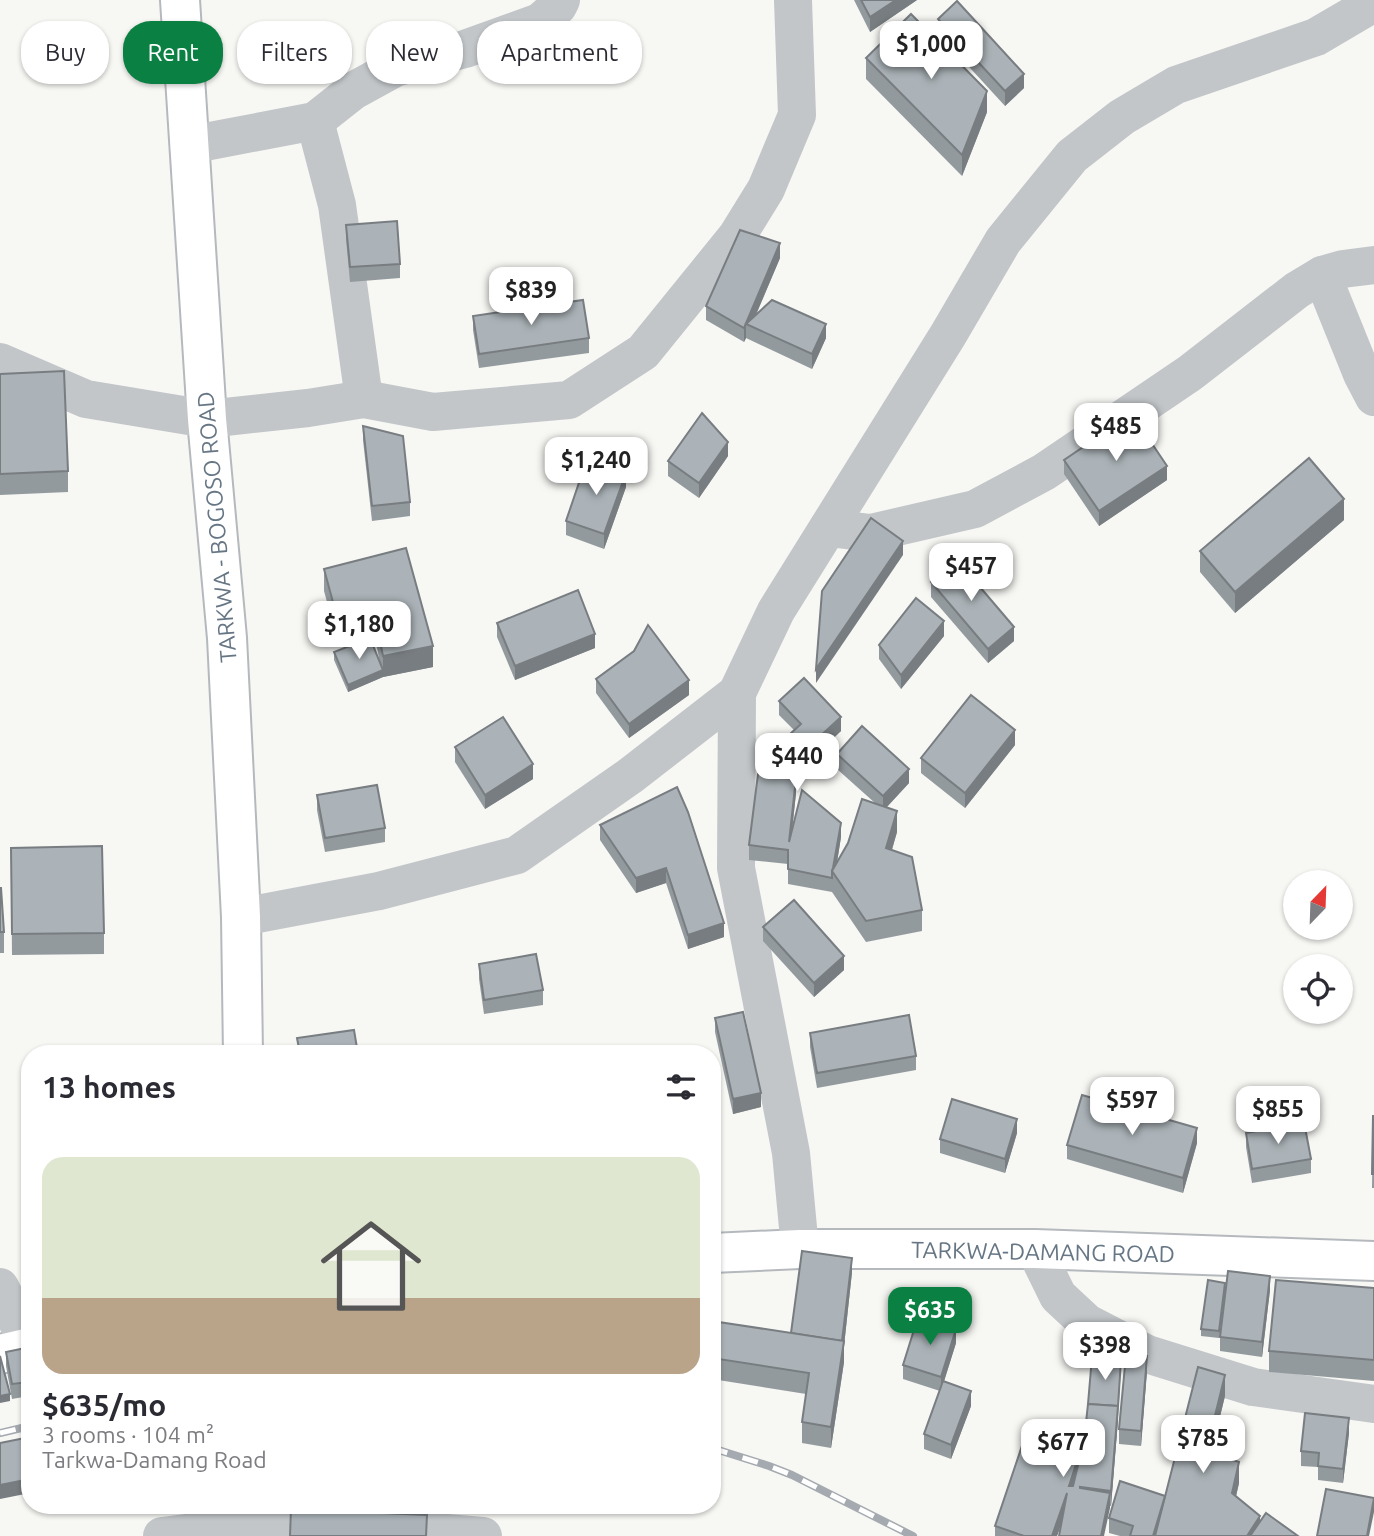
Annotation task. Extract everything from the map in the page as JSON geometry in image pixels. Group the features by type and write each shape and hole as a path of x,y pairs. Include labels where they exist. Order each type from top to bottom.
{"main road":[{"name":"TARKWA - BOGOSO ROAD","path":"180,0 207,419 228,638 241,917 243,1045"},
{"name":"TARKWA-DAMANG ROAD","path":"721,1253 800,1249 1035,1249 1374,1261"},
{"path":"0,1354 21,1349"}],"street":[{"path":"189,145 315,121 353,91 395,68 465,49 540,22 561,0"},
{"path":"0,362 86,399 207,419 363,399 433,412 569,400 643,352 737,236 766,189 797,115 793,0"},
{"path":"800,1249 791,1153 736,868 737,693 776,611 948,335 1003,241 1072,156 1122,117 1176,85 1316,37 1374,4"},
{"path":"315,121 337,205 363,399"},
{"path":"828,528 872,533 975,509 1044,472 1190,373 1297,290 1322,275 1374,265"},
{"path":"1322,275 1374,397"},
{"path":"241,917 379,891 517,855 630,776 737,693"},
{"path":"1035,1249 1058,1296 1087,1323 1147,1354 1253,1387 1374,1404"},
{"path":"0,1287 21,1329"},
{"path":"162,1536 288,1520 483,1536"}],"building":[{"path":"861,0 896,0 870,17"},
{"path":"957,1 1024,74 1005,91 938,19"},
{"path":"911,14 987,91 962,155 866,58"},
{"path":"397,221 400,264 350,267 346,225"},
{"path":"740,230 780,243 744,328 706,306"},
{"path":"583,300 589,338 479,354 473,316"},
{"path":"772,300 826,324 812,354 746,324"},
{"path":"64,371 68,471 0,474 0,374"},
{"path":"702,413 728,442 699,483 668,461"},
{"path":"1132,414 1167,466 1099,511 1064,460"},
{"path":"363,426 403,436 410,502 372,506"},
{"path":"1309,458 1344,499 1235,592 1200,551"},
{"path":"587,459 626,473 604,534 566,521"},
{"path":"871,518 903,541 816,669 822,591"},
{"path":"406,548 433,646 383,656 373,607 337,617 324,569"},
{"path":"951,553 1014,627 988,649 931,582"},
{"path":"578,590 595,634 515,666 497,623"},
{"path":"916,598 944,621 901,675 879,645"},
{"path":"648,625 689,680 629,724 596,679 634,651"},
{"path":"370,638 383,670 348,685 334,652"},
{"path":"804,678 841,717 781,772 766,756 801,724 779,701"},
{"path":"971,695 1015,730 965,793 921,758"},
{"path":"503,717 533,764 485,795 455,747"},
{"path":"862,726 909,769 883,796 837,754"},
{"path":"781,772 796,778 789,842 802,790 841,823 832,878 788,869 788,850 749,845 758,774"},
{"path":"377,785 385,828 325,838 317,795"},
{"path":"677,787 688,812 724,923 688,935 666,868 636,878 600,825"},
{"path":"862,799 897,811 886,848 912,857 922,910 866,921 832,871 848,843"},
{"path":"102,846 104,933 12,934 11,848"},
{"path":"1,888 4,932 0,932"},
{"path":"794,900 844,956 814,983 763,927"},
{"path":"536,954 543,990 484,1000 479,964"},
{"path":"743,1012 761,1093 733,1099 715,1018"},
{"path":"909,1015 916,1056 817,1073 810,1033"},
{"path":"354,1030 356,1045 298,1045 297,1038"},
{"path":"1082,1095 1197,1128 1183,1178 1067,1145"},
{"path":"952,1099 1017,1119 1005,1159 940,1139"},
{"path":"1373,1116 1374,1174 1372,1174"},
{"path":"1304,1122 1311,1159 1252,1169 1246,1133"},
{"path":"802,1251 852,1258 842,1341 791,1333"},
{"path":"1228,1271 1270,1276 1262,1342 1220,1337"},
{"path":"1208,1280 1225,1283 1219,1331 1201,1329"},
{"path":"1276,1280 1374,1288 1374,1360 1269,1351"},
{"path":"918,1317 956,1329 941,1377 903,1365"},
{"path":"721,1322 844,1341 831,1427 802,1422 809,1373 721,1359"},
{"path":"21,1349 21,1383 12,1384 6,1352"},
{"path":"1126,1355 1147,1356 1141,1431 1119,1429"},
{"path":"0,1356 10,1394 0,1396"},
{"path":"1092,1357 1121,1360 1118,1406 1088,1404"},
{"path":"1198,1367 1225,1375 1206,1452 1239,1462 1232,1493 1260,1516 1247,1536 1155,1536"},
{"path":"943,1381 971,1391 951,1445 924,1434"},
{"path":"1088,1404 1118,1406 1111,1491 1080,1487 1110,1493 1101,1536 1059,1536 1067,1493 1052,1536 1024,1536 995,1526 1030,1422 1084,1441","holes":["1081,1449 1073,1486 1069,1486"]},
{"path":"1305,1413 1349,1418 1343,1469 1318,1466 1319,1453 1301,1451"},
{"path":"21,1439 21,1481 0,1485 0,1443"},
{"path":"1120,1481 1165,1496 1153,1536 1130,1536 1133,1526 1109,1518"},
{"path":"1326,1489 1374,1498 1367,1536 1317,1536"},
{"path":"1266,1513 1298,1536 1250,1536"},
{"path":"291,1514 427,1515 426,1536 290,1536"}],"railway":[{"path":"0,1433 21,1428"},
{"path":"721,1451 792,1475 913,1536"}]}
